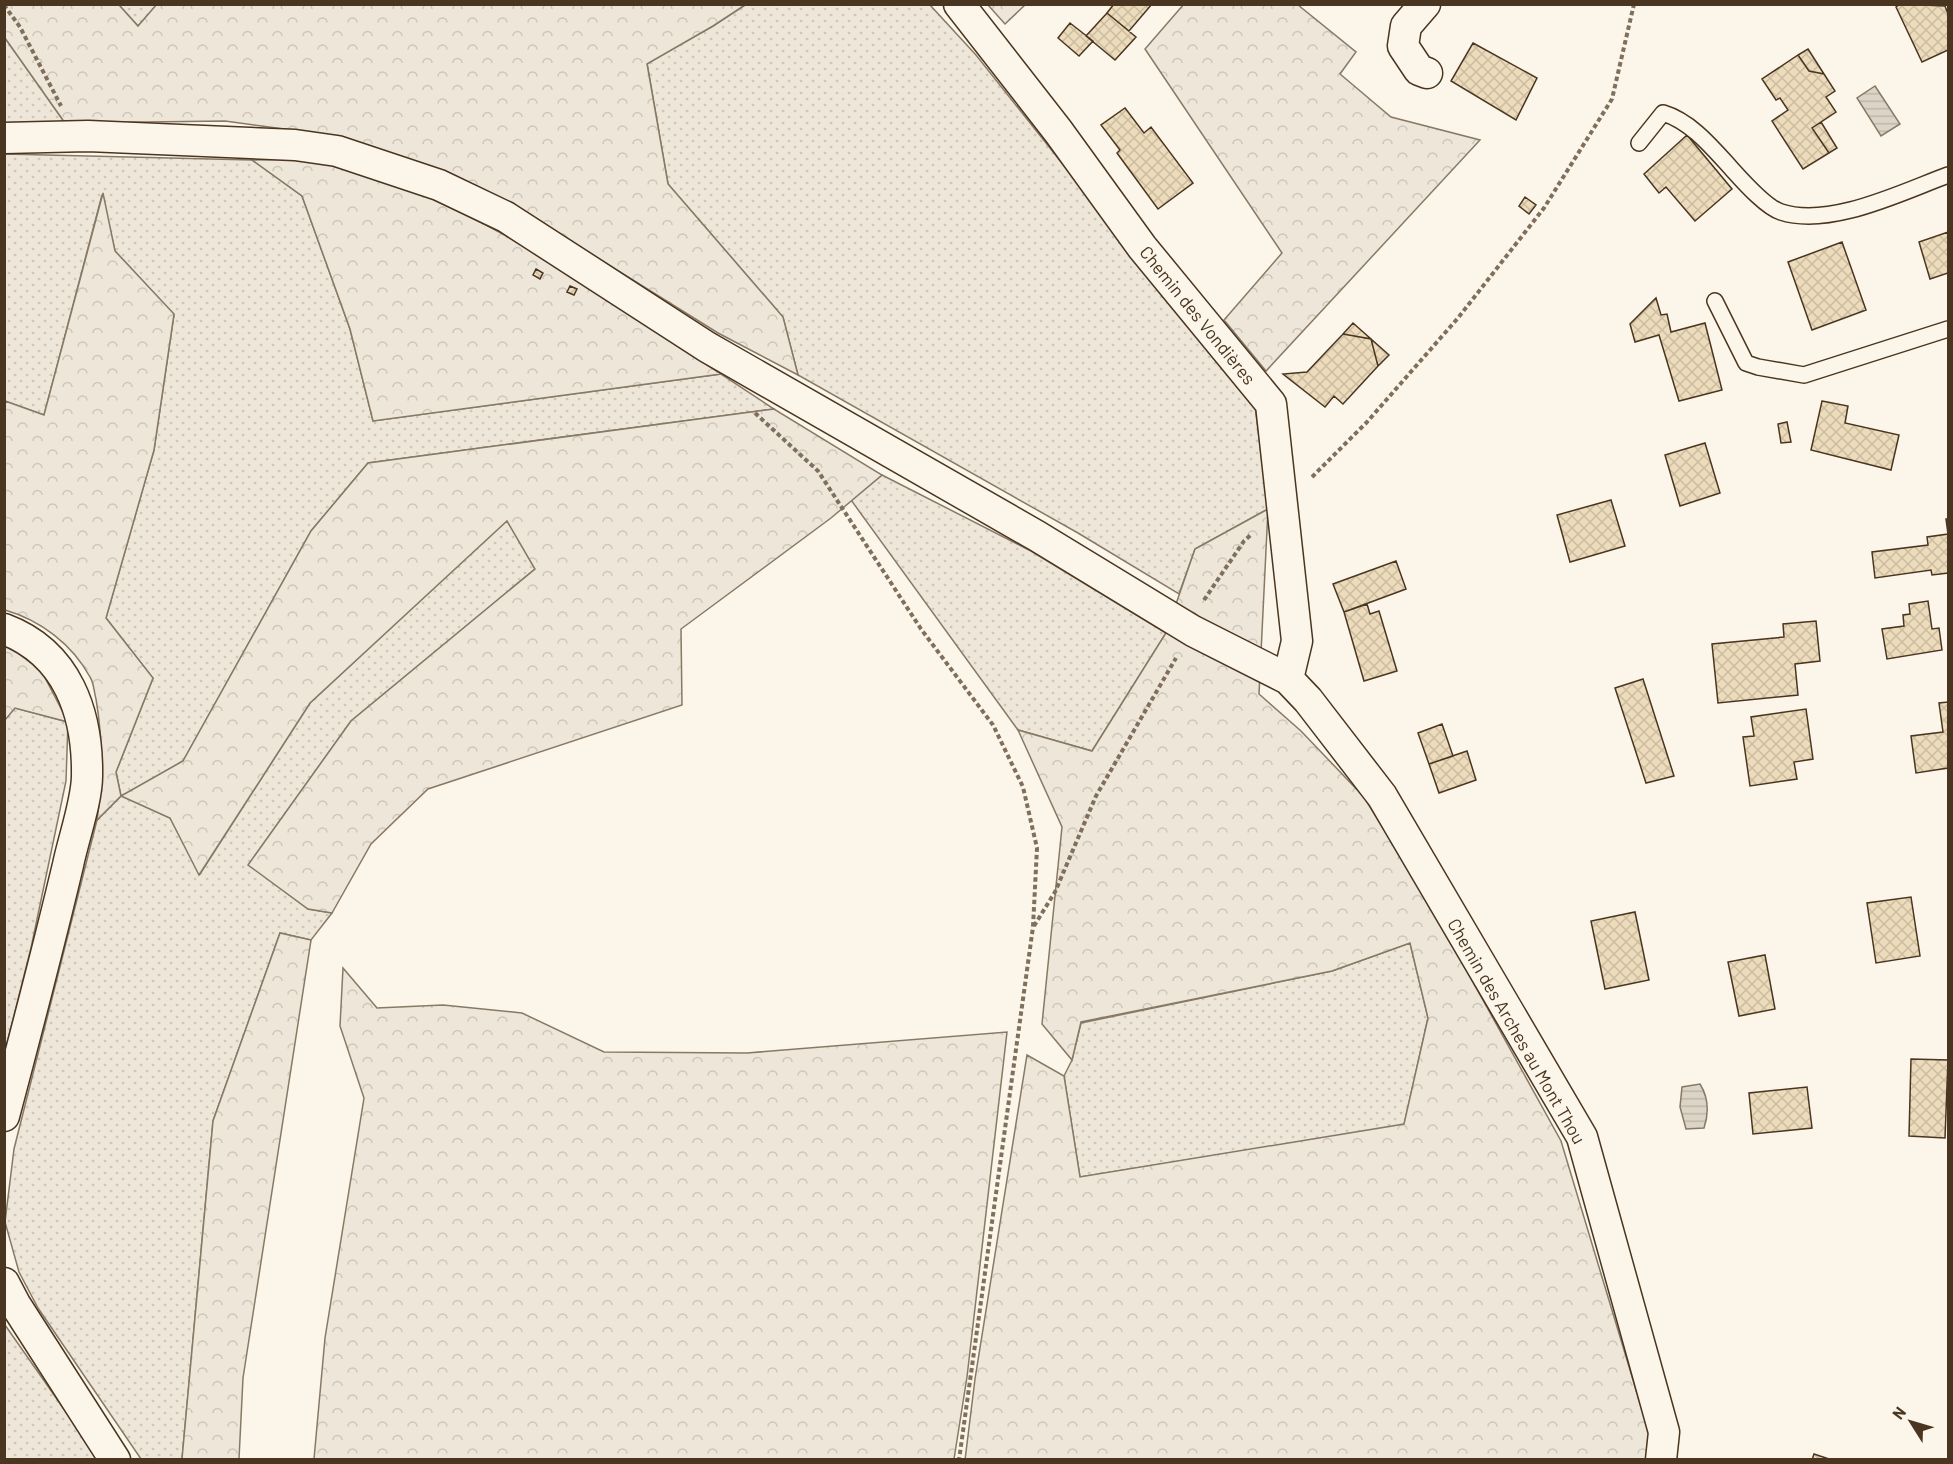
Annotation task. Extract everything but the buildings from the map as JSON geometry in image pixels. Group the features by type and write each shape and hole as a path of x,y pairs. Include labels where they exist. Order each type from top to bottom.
{"street":[{"name":"Chemin des Vondières","path":"958,4 1058,131 1142,247 1271,404 1297,641 1288,679"},
{"path":"1425,4 1406,26 1403,46 1419,70 1427,73"},
{"name":"Chemin des Arches au Mont Thou","path":"4,138 76,136 295,145 337,151 439,185 506,217 707,347 1037,536 1193,631 1288,679 1308,700 1382,796 1582,1137 1664,1432 1662,1460"},
{"path":"4,629 50,658 74,692 84,731 87,778 47,954 4,1116"},
{"path":"4,1283 15,1304 116,1460"}],"lane":[{"path":"1639,143 1663,113 1679,118 1721,156 1747,186 1780,212 1823,216 1873,204 1948,175"},
{"path":"1715,301 1746,363 1758,368 1804,375 1948,329"}],"path":[{"path":"1033,927 1055,892 1096,796 1138,720 1193,631 1202,603 1244,541 1283,507 1367,422 1458,318 1544,208 1612,99 1634,4"},
{"path":"4,6 20,27 76,136"},
{"path":"749,405 756,415 818,471 921,629 993,725 1023,787 1037,848 1033,927 959,1460"}],"green space":[{"path":"157,4 745,5 647,64 668,184 783,317 798,375 718,333 511,204 306,132 225,121 65,123 5,38 4,5 119,5 138,26"},
{"path":"1025,4 1005,24 988,5"},
{"path":"1184,4 1298,5 1356,52 1340,74 1391,117 1480,140 1266,371 1224,320 1282,253 1145,49"},
{"path":"119,5 157,5 138,26"},
{"path":"745,5 930,5 976,55 1255,406 1268,509 1195,549 1179,594 1078,533 798,375 783,317 668,184 647,63"},
{"path":"5,38 65,123 5,124"},
{"path":"5,154 252,160 302,196 350,329 373,421 721,374 774,409 368,463 311,531 183,761 122,796 170,818 200,874 310,703 507,520 535,569 351,721 249,864 308,909 332,913 311,940 280,933 213,1121 182,1459 141,1459 38,1308 19,1272 5,1222 14,1149 97,820 121,796 116,772 153,678 106,618 154,450 174,315 115,251 102,195 44,415 5,401"},
{"path":"297,159 354,171 410,190 465,214 571,275 721,374 373,421 350,329 302,196 252,160"},
{"path":"103,193 115,251 174,314 154,450 106,618 153,678 116,772 121,796 97,820 101,744 91,679 74,654 54,635 31,620 5,610 5,401 44,415"},
{"path":"774,409 882,475 831,518 681,629 682,705 428,789 371,844 332,913 308,909 248,865 351,721 535,569 507,521 310,703 199,875 170,818 121,796 183,761 311,531 368,463"},
{"path":"882,475 1031,551 1166,633 1092,751 1018,730 851,500"},
{"path":"1268,509 1259,694 1301,731 1364,797 1432,908 1561,1141 1649,1433 1646,1459 965,1460 975,1379 1027,1055 1064,1076 1080,1177 1404,1124 1428,1018 1410,943 1332,971 1081,1022 1072,1060 1042,1024 1062,827 1018,730 1092,751 1166,633 1195,549"},
{"path":"5,644 41,670 68,722 15,708 5,720"},
{"path":"15,708 68,722 66,781 31,948 5,1051 4,720"},
{"path":"280,933 311,940 243,1378 239,1459 182,1459 213,1121"},
{"path":"1410,943 1428,1018 1404,1125 1080,1177 1064,1076 1072,1060 1081,1023 1332,971"},
{"path":"343,968 377,1008 443,1005 522,1013 604,1052 747,1053 1007,1032 967,1377 954,1459 314,1459 325,1338 364,1098 340,1026"},
{"path":"5,1325 99,1459 5,1459"}],"shaded area":[{"path":"1875,86 1900,124 1881,136 1857,98"},
{"path":"1700,1084 1707,1105 1704,1128 1686,1129 1680,1107 1682,1087"}]}
